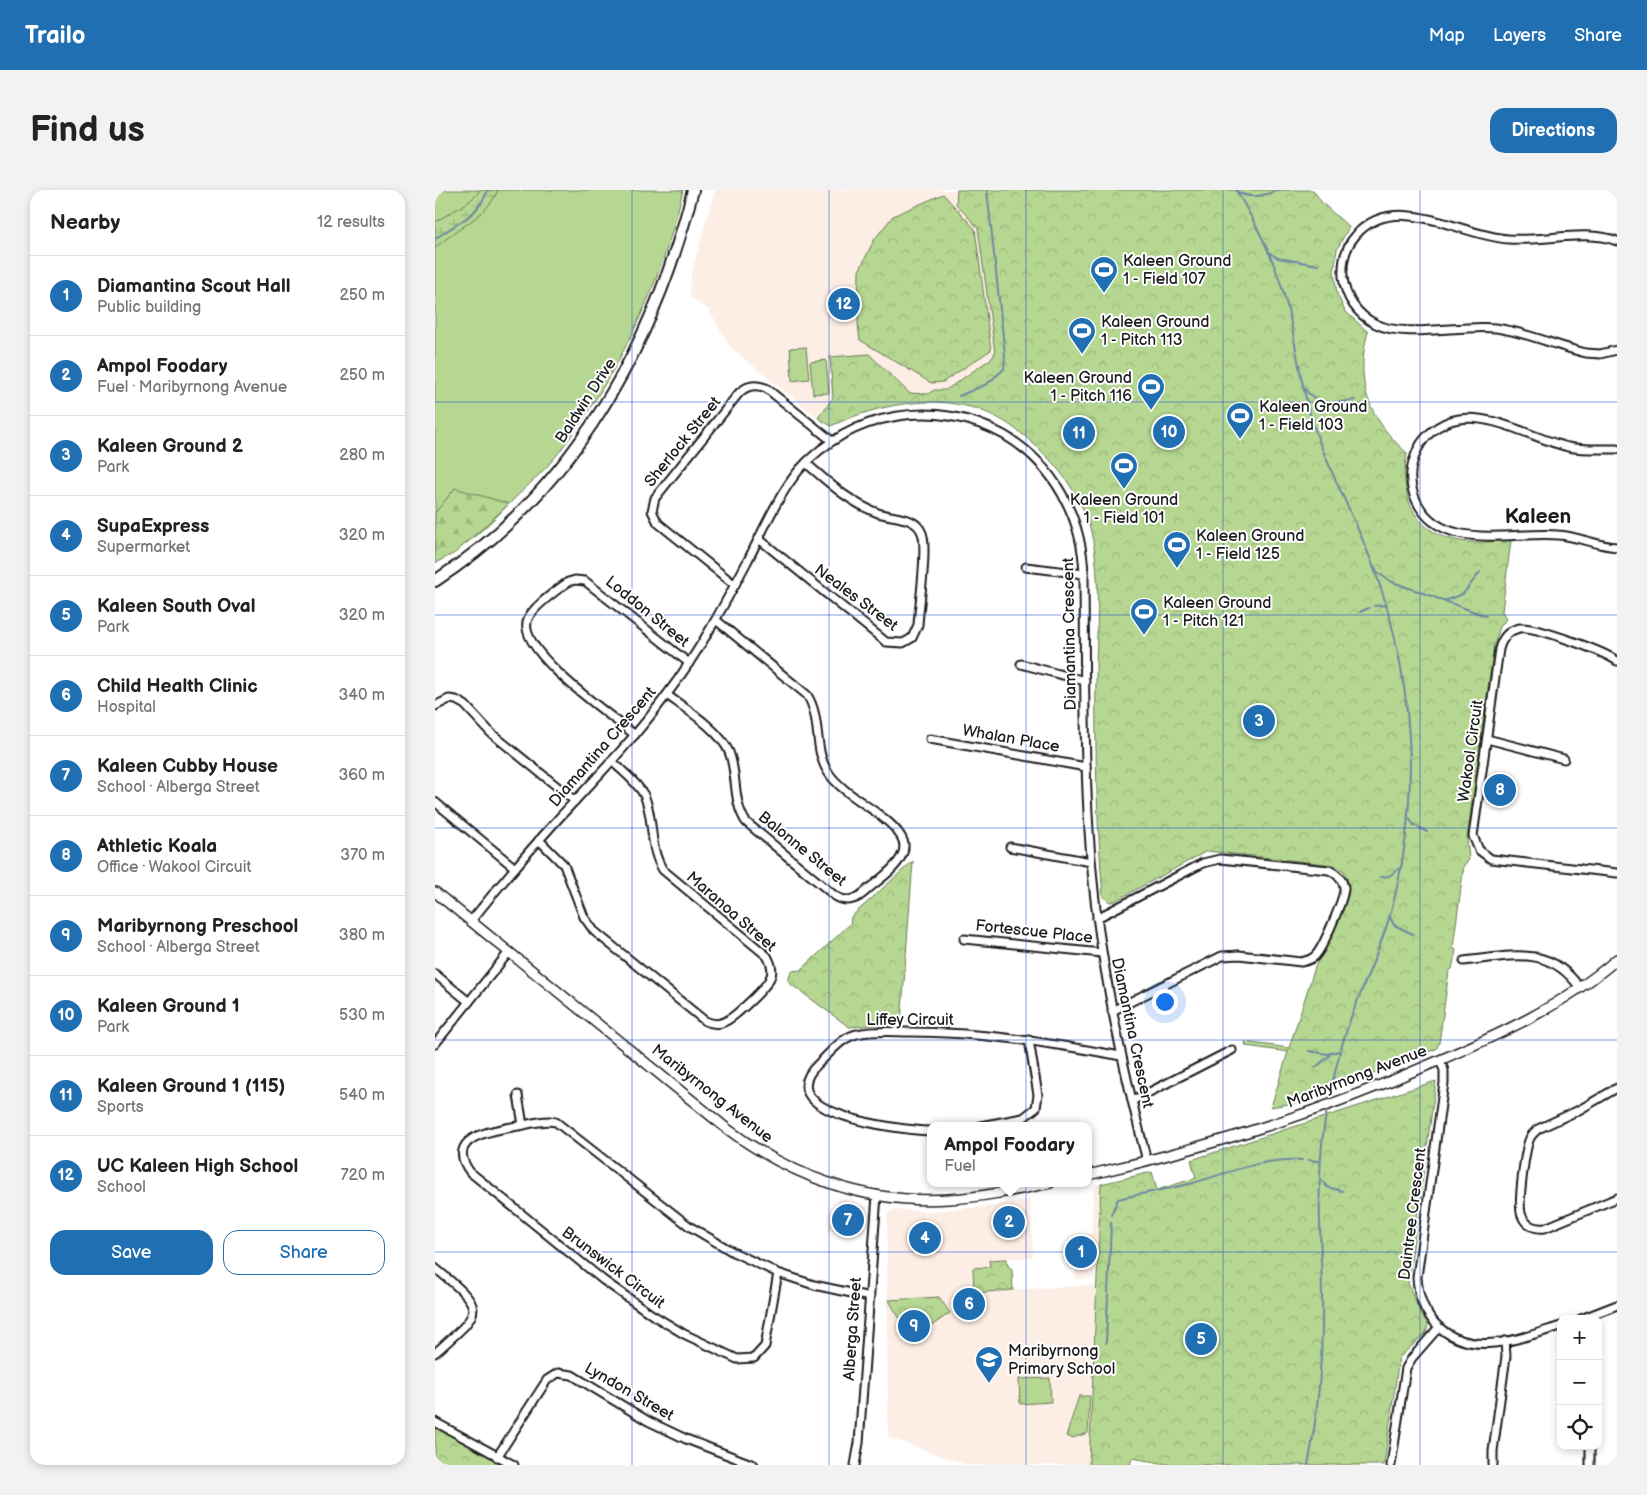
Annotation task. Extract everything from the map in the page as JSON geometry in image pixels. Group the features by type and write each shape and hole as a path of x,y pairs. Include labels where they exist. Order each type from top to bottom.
{"main road":[{"name":"Baldwin Drive","path":"435,581 479,551 507,526 550,480 604,406 634,355 647,324 670,266 693,190"}],"street":[{"path":"1617,241 1594,237 1503,239 1418,215 1397,213 1377,218 1360,230 1348,247 1343,268 1343,282 1351,301 1364,317 1383,327 1403,330 1495,328 1587,353 1600,354 1617,350"},
{"name":"Sherlock Street","path":"735,585 658,522 652,507 657,495 739,393 748,387 759,386 769,390 832,441"},
{"name":"Diamantina Crescent","path":"471,921 539,840 612,762 667,694 716,620 784,491 806,463 832,441 852,429 874,421 920,413 966,419 999,432 1036,460 1061,492 1077,528 1085,574 1086,768 1091,862 1097,918 1121,1056 1147,1161"},
{"path":"1617,449 1574,448 1481,419 1460,418 1441,425 1425,439 1414,457 1411,478 1413,491 1422,510 1431,521 1449,531 1470,535 1558,535 1617,547"},
{"name":"Neales Street","path":"759,539 886,642 903,643 914,635 918,625 924,542 920,528 909,520 881,514 858,504 806,463"},
{"path":"1026,568 1085,574"},
{"name":"Loddon Street","path":"635,735 543,658 527,632 527,621 531,612 568,582 575,580 585,581 689,663"},
{"name":"Balonne Street","path":"667,694 714,733 726,746 732,764 738,806 747,822 835,896 847,900 857,898 900,860 904,846 899,833 839,784 827,770 821,753 815,711 807,695 716,620"},
{"name":"Wakool Circuit","path":"1616,872 1495,860 1481,853 1475,844 1473,836 1499,649 1502,641 1510,632 1518,628 1531,629 1596,650 1617,661"},
{"path":"1021,664 1085,681"},
{"path":"435,706 449,699 463,703 495,736 575,801"},
{"name":"Whalan Place","path":"930,738 1086,768"},
{"path":"1487,739 1564,759"},
{"name":"Maranoa Street","path":"539,840 564,865 584,917 594,931 705,1021 715,1024 728,1020 765,986 772,973 771,962 767,956 663,870 655,854 648,810 643,794 633,781 612,762"},
{"path":"435,802 515,868"},
{"path":"1010,847 1091,862"},
{"path":"1097,918 1203,864 1220,858 1329,870 1338,875 1343,885 1342,899 1319,949 1310,959 1301,962 1239,955 1222,956 1112,1011"},
{"name":"Maribyrnong Avenue","path":"435,892 751,1146 804,1174 840,1187 877,1196 916,1200 947,1200 984,1196 1030,1187"},
{"name":"Fortescue Place","path":"965,939 1102,953"},
{"path":"435,1044 509,952"},
{"path":"1464,961 1512,957 1542,958 1565,969 1580,988"},
{"name":"Maribyrnong Avenue","path":"1092,1174 1147,1161 1308,1114 1346,1100 1440,1061 1532,1018 1580,988 1617,959"},
{"path":"435,974 469,1002"},
{"name":"Liffey Circuit","path":"927,1130 886,1127 831,1110 815,1102 808,1095 806,1085 808,1075 843,1041 859,1033 946,1033 1029,1040 1121,1056"},
{"path":"1002,1122 1023,1118 1036,1108 1038,1095 1029,1040"},
{"path":"1132,1101 1232,1050"},
{"name":"Daintree Crescent","path":"1440,1061 1444,1071 1444,1083 1417,1278 1423,1305 1439,1328 1456,1339 1469,1343 1483,1344 1505,1341 1557,1327"},
{"path":"1617,1088 1579,1110 1538,1129 1533,1134 1528,1144 1520,1212 1531,1226 1545,1228 1617,1198"},
{"path":"518,1095 523,1125"},
{"name":"Brunswick Circuit","path":"778,1273 765,1346 754,1358 737,1359 667,1324 603,1280 468,1169 464,1154 468,1142 473,1137 484,1132 549,1121 559,1123 689,1226 733,1252 778,1273 814,1285 870,1297"},
{"name":"Alberga Street","path":"855,1465 859,1443 877,1196"},
{"path":"435,1268 468,1296 473,1309 469,1323 435,1353"},
{"path":"1591,1315 1617,1305"},
{"path":"1391,1465 1406,1368 1411,1358 1439,1328"},
{"path":"1493,1465 1493,1451 1506,1356 1505,1341"},
{"name":"Lyndon Street","path":"497,1457 547,1380 562,1372 572,1374 617,1403 667,1430 755,1465"},
{"path":"435,1422 514,1465"},
{"path":"1590,1450 1590,1465"}],"shaded area":[{"path":"715,190 957,190 956,204 978,228 995,353 992,358 946,390 934,390 928,394 909,393 869,354 818,418 730,347 709,310 690,297 691,274"},
{"path":"1101,1184 1095,1278 1076,1279 1073,1236 1091,1234 1094,1186"},
{"path":"839,1198 867,1207 864,1233 827,1231"},
{"name":"Maribyrnong Primary School","path":"1030,1199 1033,1257 990,1260 990,1267 973,1268 974,1292 1095,1285 1089,1465 967,1465 888,1437 887,1214 892,1210 926,1211 986,1207"}],"green space":[{"path":"435,190 683,190 674,226 649,296 617,362 579,425 552,461 496,517 457,550 435,563"},
{"path":"480,190 498,190 487,207 479,215 435,248 435,223 466,204"},
{"path":"957,190 1313,190 1322,203 1349,227 1337,249 1334,272 1337,294 1345,311 1368,332 1364,350 1364,383 1374,413 1383,427 1407,453 1406,487 1409,501 1415,514 1424,525 1436,533 1451,539 1469,542 1511,540 1502,611 1506,619 1500,627 1494,645 1467,839 1469,860 1464,865 1453,947 1456,950 1452,969 1449,971 1439,1043 1436,1049 1306,1101 1271,1107 1288,1052 1246,1046 1245,1042 1289,1048 1315,967 1348,895 1347,877 1339,867 1334,865 1207,851 1115,901 1110,902 1103,897 1096,761 1096,559 1088,521 1079,500 1053,463 1037,447 1014,428 993,415 971,407 923,402 899,405 853,417 831,426 818,418 833,398 830,357 869,354 909,393 928,394 934,390 946,390 992,358 995,353 978,228 956,204"},
{"path":"943,194 975,229 991,350 943,382 931,383 860,340 858,325 859,271 874,240 893,216"},
{"path":"806,347 809,379 792,381 790,348"},
{"path":"826,360 829,393 813,394 810,362"},
{"path":"455,488 509,504 455,553 435,563 435,513"},
{"path":"913,861 901,1023 849,1027 788,982 791,971 801,970 850,924 851,917"},
{"path":"1436,1081 1408,1283 1419,1310 1428,1324 1426,1333 1399,1358 1384,1465 1172,1465 1132,1458 1130,1465 1089,1465 1101,1184 1152,1172 1157,1190 1196,1178 1191,1160"},
{"path":"1007,1259 1008,1266 1012,1269 1013,1290 974,1293 973,1268 990,1267 989,1260"},
{"path":"939,1297 950,1313 920,1331 915,1331 905,1325 889,1300"},
{"path":"1050,1378 1051,1402 1020,1404 1019,1379"},
{"path":"1079,1396 1090,1396 1088,1433 1072,1438 1066,1436"},
{"path":"435,1426 472,1447 515,1465 435,1465"}],"waterway":[{"path":"435,239 472,214 488,190"},
{"path":"959,396 987,384 1004,369 1005,355 987,190"},
{"path":"1236,190 1259,232 1278,276 1288,311 1312,421 1325,456 1370,558 1385,601 1404,689 1409,735 1410,780 1407,826 1400,871 1386,929 1346,1033 1328,1102"},
{"path":"1237,192 1253,196 1280,190"},
{"path":"1268,252 1278,258 1318,265"},
{"path":"1304,388 1315,398 1327,402 1355,400"},
{"path":"1374,566 1378,573 1390,581 1486,616"},
{"path":"1444,601 1463,594 1480,572"},
{"path":"1374,606 1387,605"},
{"path":"1360,612 1369,608"},
{"path":"1408,817 1414,825 1427,832"},
{"path":"1380,877 1389,876 1400,868"},
{"path":"1390,917 1394,925 1413,934"},
{"path":"1309,1051 1327,1054 1339,1051"},
{"path":"1315,1068 1330,1055"},
{"path":"1308,1465 1318,1402 1321,1359 1320,1178 1323,1132 1327,1109"},
{"path":"1111,1215 1118,1199 1189,1184 1259,1164 1274,1161 1302,1160"},
{"path":"1309,1160 1319,1161"},
{"path":"1320,1178 1327,1187 1342,1191"},
{"path":"1106,1343 1111,1222"}],"place":[{"name":"Kaleen Ground 1 - Field 107","path":"1104,294"},
{"name":"UC Kaleen High School","path":"844,304"},
{"name":"Kaleen Ground 1 - Pitch 113","path":"1082,355"},
{"name":"Kaleen Ground 1 - Pitch 116","path":"1151,411"},
{"name":"Kaleen Ground 1","path":"1169,432"},
{"name":"Kaleen Ground 1 (115)","path":"1079,433"},
{"name":"Kaleen Ground 1 - Field 103","path":"1240,440"},
{"name":"Kaleen Ground 1 - Field 101","path":"1124,490"},
{"name":"Kaleen Ground 1 - Field 125","path":"1177,569"},
{"name":"Kaleen Ground 1 - Pitch 121","path":"1144,636"},
{"name":"Kaleen Ground 2","path":"1259,721"},
{"name":"Athletic Koala","path":"1500,790"},
{"name":"Kaleen Cubby House","path":"848,1220"},
{"name":"Ampol Foodary","path":"1009,1222"},
{"name":"SupaExpress","path":"925,1238"},
{"name":"Diamantina Scout Hall","path":"1081,1252"},
{"name":"Child Health Clinic","path":"969,1304"},
{"name":"Maribyrnong Preschool","path":"914,1326"},
{"name":"Kaleen South Oval","path":"1201,1339"},
{"name":"Maribyrnong Primary School","path":"989,1384"}],"district":[{"name":"Kaleen","path":"1538,516"}]}
